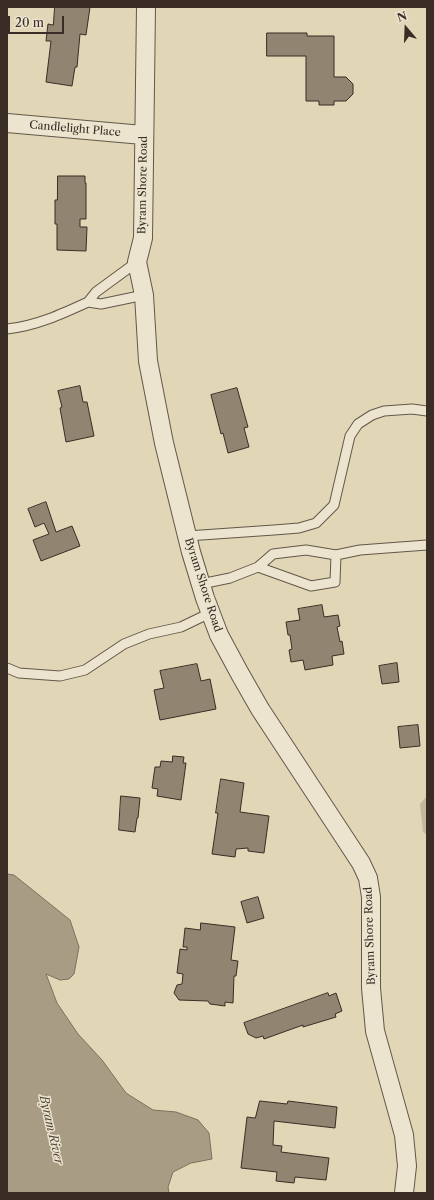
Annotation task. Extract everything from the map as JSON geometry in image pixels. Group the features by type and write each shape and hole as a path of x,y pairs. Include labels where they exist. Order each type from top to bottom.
{"street":[{"name":"Byram Shore Road","path":"146,7 142,238 137,262 144,295 148,361 164,443 187,536 218,635 260,709 361,863 368,878 371,897 372,988 375,1031 404,1135 407,1166 404,1193"},
{"name":"Candlelight Place","path":"7,123 143,135"}],"lane":[{"path":"7,329 23,327 50,319 88,302 96,292 137,262"},
{"path":"88,302 101,304 144,295"},
{"path":"187,536 299,528 316,523 334,505 350,436 358,424 372,415 384,410 412,409 427,411"},
{"path":"201,584 230,578 258,567 273,554 306,550 336,555 360,550 427,545"},
{"path":"258,567 311,586 335,582 336,555"},
{"path":"7,668 19,673 60,676 85,670 124,644 149,634 181,627 210,613"}],"shaded area":[{"path":"427,796 427,835 423,832 420,804"}],"water":[{"name":"Byram River","path":"7,874 14,875 70,920 79,947 74,974 69,979 60,980 46,974 57,1003 78,1034 102,1060 126,1093 153,1110 176,1112 198,1120 209,1133 212,1159 191,1163 173,1172 168,1187 169,1193 7,1193"}],"building":[{"path":"55,7 90,7 86,35 80,34 77,67 75,67 72,86 46,82 51,41 46,41 48,24 53,25"},
{"path":"267,33 307,33 307,36 334,36 334,77 346,77 353,84 353,94 346,101 334,101 334,105 319,105 319,101 306,101 306,56 267,56"},
{"path":"58,176 85,176 86,219 80,219 80,227 87,227 86,251 57,250 55,200 57,200"},
{"path":"80,386 83,402 87,402 94,436 66,442 60,408 62,407 58,391"},
{"path":"237,388 248,427 244,428 249,447 228,453 223,433 221,434 211,395"},
{"path":"46,502 56,532 72,526 80,546 41,561 33,540 49,534 44,523 35,527 28,509"},
{"path":"322,605 324,617 338,615 340,626 337,627 340,642 342,641 344,654 332,656 333,665 305,670 303,660 291,662 289,650 292,649 286,622 300,620 298,609"},
{"path":"397,663 399,682 382,684 379,666"},
{"path":"197,664 201,681 210,679 216,709 160,720 154,690 164,688 160,671"},
{"path":"418,725 420,746 400,748 398,727"},
{"path":"173,756 184,757 183,763 186,763 181,800 157,796 158,789 152,788 155,767 160,767 161,761 172,762"},
{"path":"221,779 244,783 240,812 269,816 264,853 248,851 248,848 236,849 235,857 212,854"},
{"path":"121,796 140,798 135,832 119,830"},
{"path":"258,897 264,918 247,923 241,902"},
{"path":"201,923 235,927 231,960 238,961 236,976 234,976 233,1003 225,1002 225,1006 210,1004 208,1001 179,1000 174,993 177,985 182,984 183,974 177,973 180,949 187,950 187,947 183,947 185,928 200,930"},
{"path":"328,993 329,996 336,993 342,1011 335,1014 336,1017 303,1027 303,1025 264,1039 263,1036 256,1038 248,1034 244,1023"},
{"path":"260,1101 287,1104 288,1101 337,1107 335,1128 274,1121 273,1145 282,1146 281,1152 329,1158 326,1180 295,1177 294,1183 276,1181 277,1172 241,1168 247,1117 255,1118"}]}
